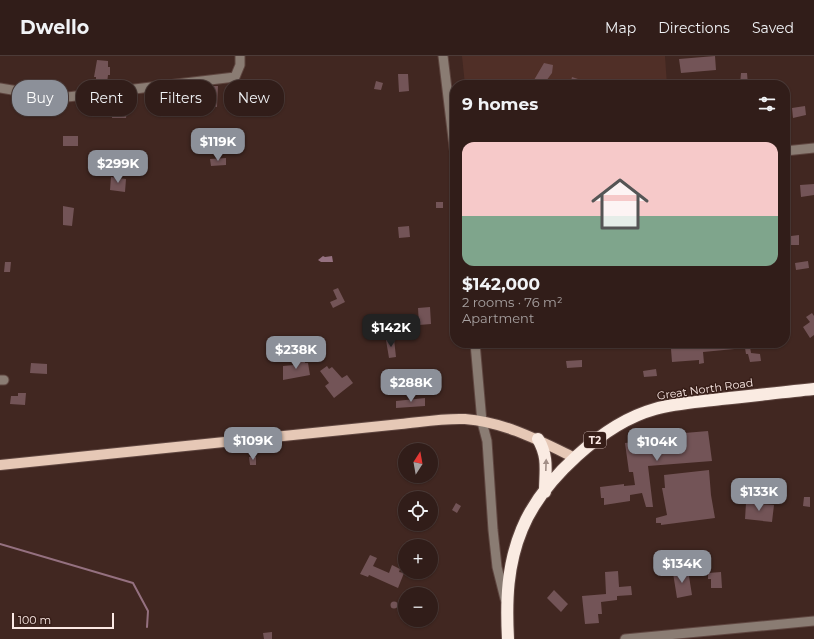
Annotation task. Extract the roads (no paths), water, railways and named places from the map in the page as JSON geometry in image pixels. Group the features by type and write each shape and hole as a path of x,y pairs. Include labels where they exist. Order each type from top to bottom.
{"highway":[{"name":"Great North Road","path":"508,639 506,602 509,574 522,529 533,508 561,472 590,444 630,419 655,409 679,404 814,389"},
{"path":"538,439 546,460 545,492"}],"main road":[{"path":"0,465 400,424 464,419 502,425 538,439 575,458"}],"street":[{"path":"0,88 59,98 189,82 220,80 235,77 240,65 240,56"},
{"path":"442,56 450,117"},
{"path":"790,151 814,148"},
{"path":"475,348 482,422 487,441 492,530 497,568 506,602"},
{"path":"626,639 814,621"}],"waterway":[{"path":"0,544 133,583 148,611 147,627"}]}
